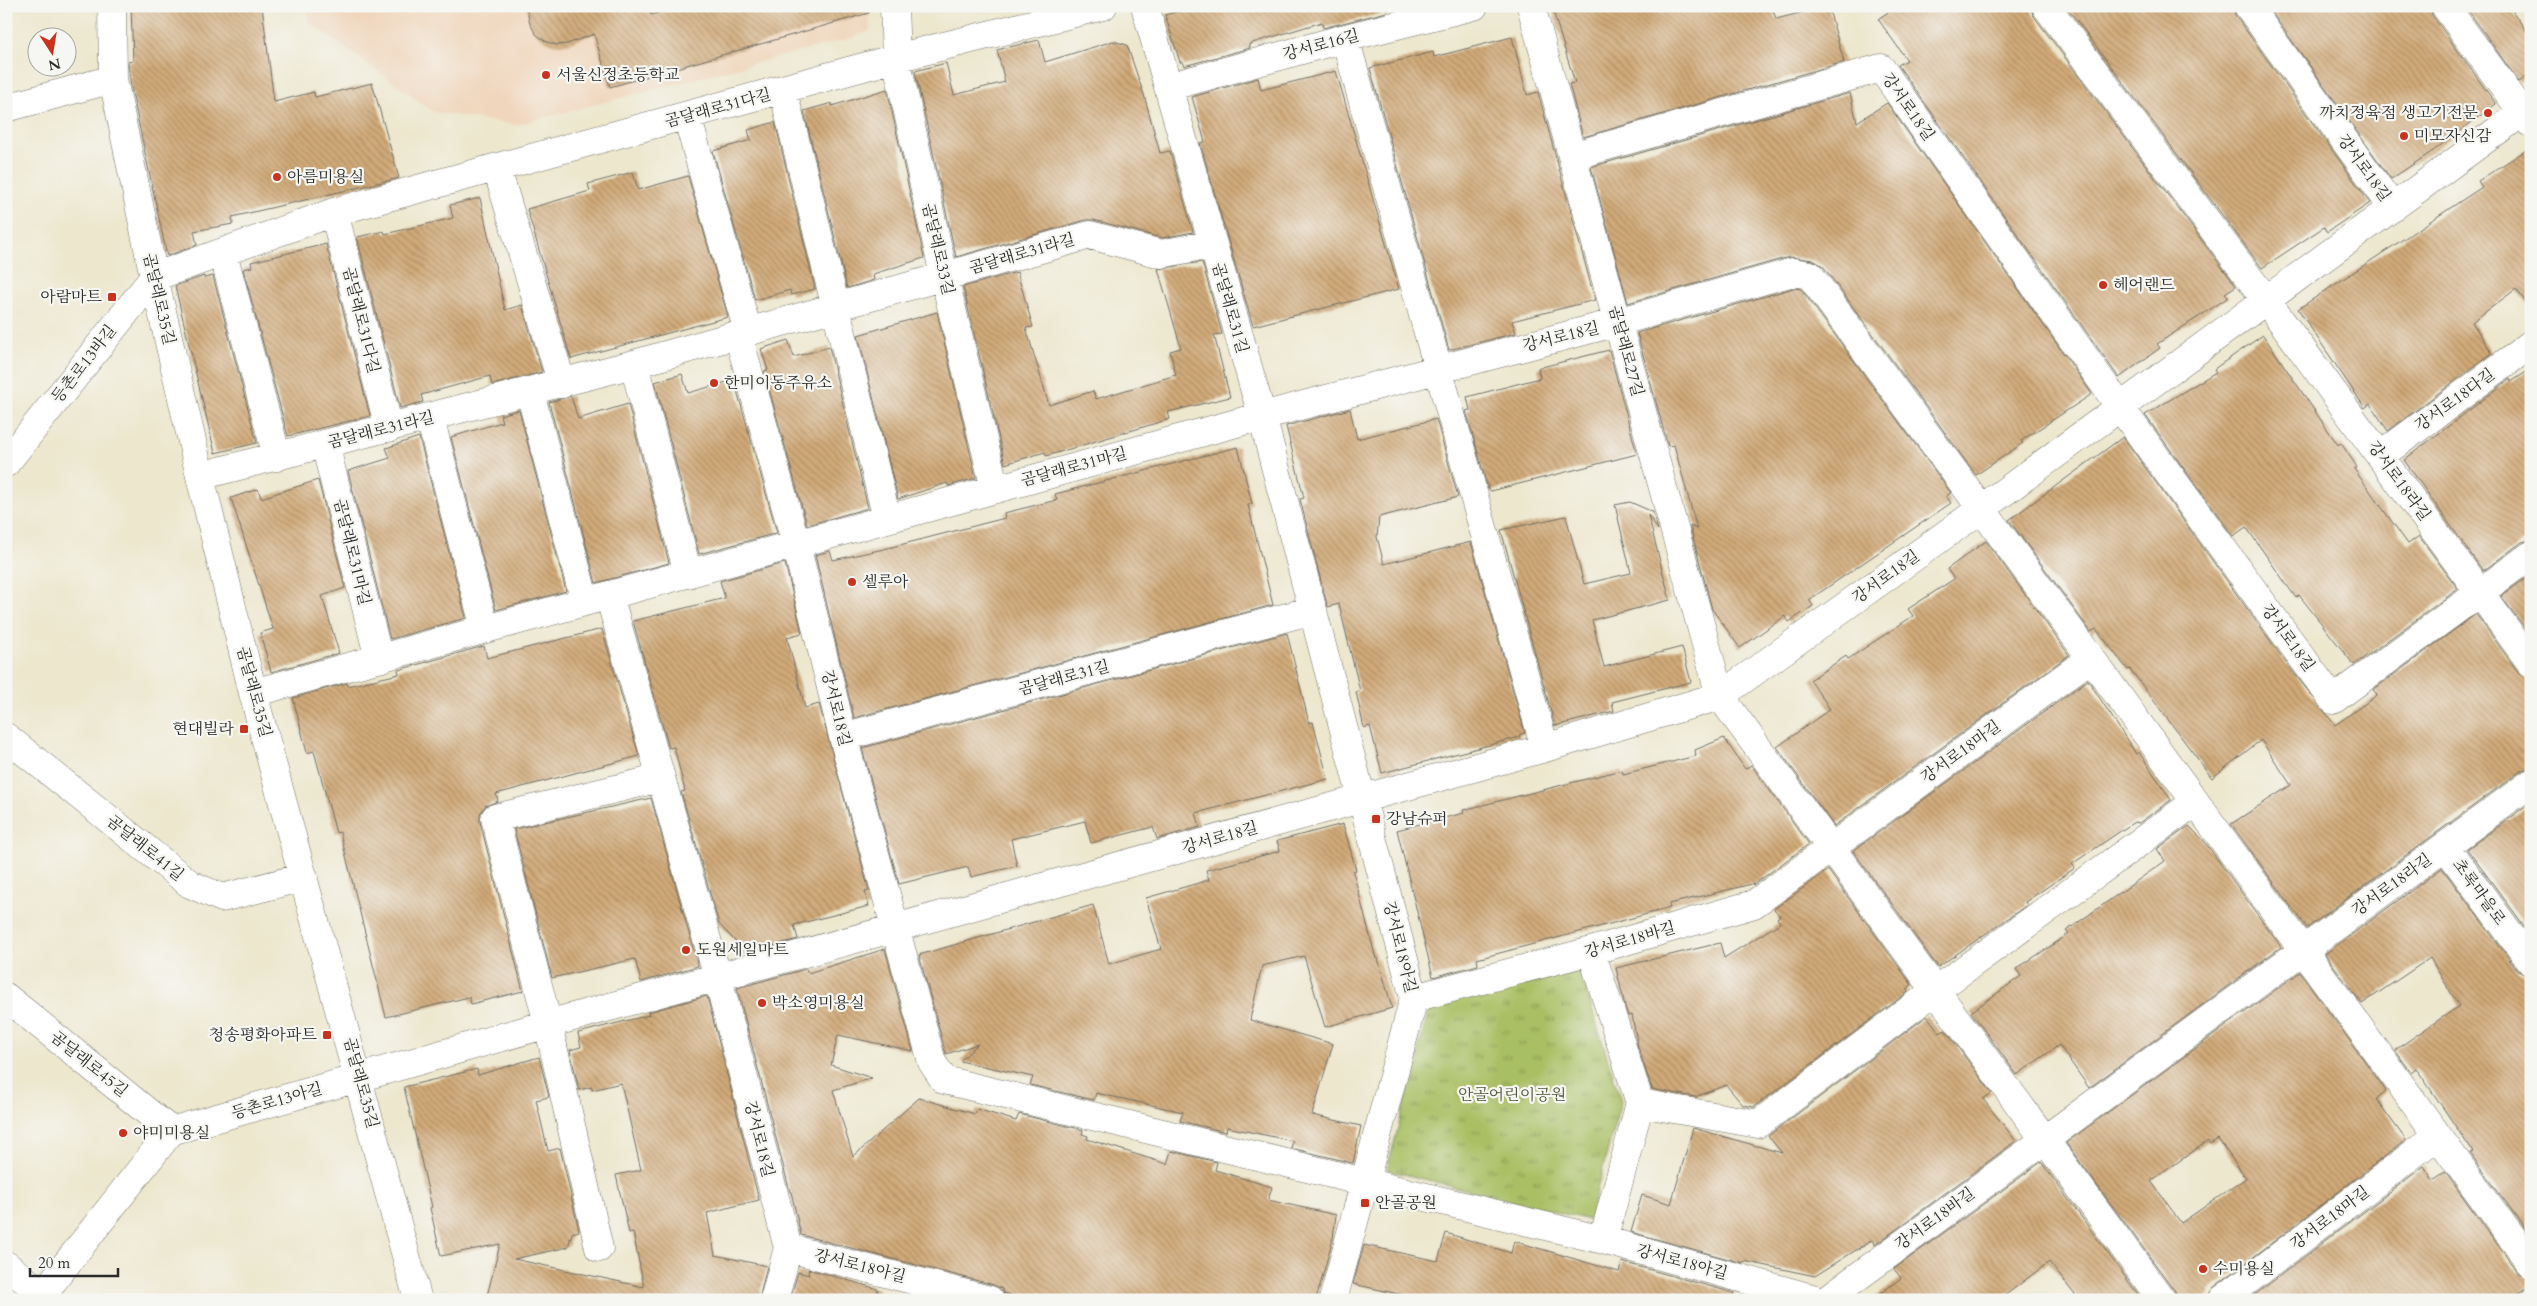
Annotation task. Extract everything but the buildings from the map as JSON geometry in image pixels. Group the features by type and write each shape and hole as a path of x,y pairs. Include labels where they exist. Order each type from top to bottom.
{"street":[{"name":"곰달래로35길","path":"112,6 113,79 154,277 200,476 253,693 360,1078 418,1300"},
{"name":"곰달래로33길","path":"894,6 896,58 944,276 995,489"},
{"name":"곰달래로31다길","path":"154,277 334,212 497,169 896,58 1103,6"},
{"name":"곰달래로31길","path":"1145,6 1262,416 1363,798"},
{"name":"강서로16길","path":"1168,87 1345,38 1474,6"},
{"name":"곰달래로27길","path":"1531,6 1720,696"},
{"path":"2046,6 2266,300"},
{"name":"강서로18길","path":"2248,6 2392,208"},
{"path":"2445,6 2528,114"},
{"path":"1345,38 1545,748"},
{"name":"강서로18길","path":"1572,156 1881,68 2120,407 2333,700 2480,593"},
{"path":"6,108 113,79"},
{"path":"783,90 886,519"},
{"name":"강서로18길","path":"360,1078 548,1024 1545,748 1720,696 1981,509 2392,208 2528,114"},
{"path":"687,116 796,544"},
{"path":"497,169 562,384"},
{"name":"곰달래로31다길","path":"334,212 389,428"},
{"name":"곰달래로31라길","path":"200,476 562,384 1090,235 1161,254 1212,244"},
{"path":"223,253 277,457"},
{"name":"강서로18길","path":"1262,416 1618,322 1793,272 1810,275 1981,509"},
{"name":"등촌로13바길","path":"9,454 154,277"},
{"name":"강서로18라길","path":"2266,300 2531,663"},
{"name":"강서로18다길","path":"2380,456 2531,344"},
{"path":"634,364 688,574"},
{"path":"530,392 597,598"},
{"name":"곰달래로31마길","path":"253,693 1262,416"},
{"path":"430,418 485,629"},
{"name":"곰달래로31마길","path":"325,444 379,658"},
{"path":"1981,509 2531,1264"},
{"name":"강서로18길","path":"796,544 843,737 932,1062 944,1080 1364,1182"},
{"path":"2480,593 2531,555"},
{"name":"강서로18길","path":"597,598 661,778 718,978 788,1248 774,1300"},
{"name":"곰달래로31길","path":"843,737 1313,610"},
{"name":"강서로18마길","path":"1831,847 2091,658"},
{"path":"1720,696 2162,1300"},
{"name":"곰달래로41길","path":"6,737 190,884 222,898 304,877"},
{"path":"599,1248 548,1024 495,818 661,778"},
{"name":"강서로18라길","path":"2302,951 2531,783"},
{"name":"강서로18아길","path":"1333,1300 1414,998 1363,798"},
{"path":"1640,1103 1758,1124 1936,990 2195,802"},
{"name":"초록마을로","path":"2446,846 2531,962"},
{"name":"강서로18바길","path":"1414,998 1591,951 1754,904 1831,847"},
{"path":"1591,951 1640,1103 1603,1240"},
{"path":"2045,1139 2302,951"},
{"name":"곰달래로45길","path":"6,997 171,1130"},
{"name":"등촌로13아길","path":"171,1130 360,1078"},
{"path":"6,1265 43,1298 171,1130"},
{"name":"강서로18마길","path":"2222,1300 2437,1136"},
{"name":"강서로18바길","path":"1826,1300 2045,1139"},
{"name":"강서로18아길","path":"1364,1182 1603,1240 1819,1300"},
{"name":"강서로18아길","path":"788,1248 990,1300"}],"shaded area":[{"name":"서울신정초등학교","path":"307,6 869,6 870,31 852,38 516,125 434,112 309,22"}],"green space":[{"name":"안골어린이공원","path":"1579,968 1621,1101 1589,1220 1387,1170 1430,1005"}],"place":[{"name":"서울신정초등학교","path":"546,75"},
{"name":"까치정육점 생고기전문","path":"2488,113"},
{"name":"미모자신감","path":"2404,136"},
{"name":"아름미용실","path":"277,177"},
{"name":"헤어랜드","path":"2103,285"},
{"name":"아람마트","path":"112,297"},
{"name":"한미이동주유소","path":"714,383"},
{"name":"셀루아","path":"852,582"},
{"name":"현대빌라","path":"244,729"},
{"name":"강남슈퍼","path":"1376,819"},
{"name":"도원세일마트","path":"686,950"},
{"name":"박소영미용실","path":"762,1003"},
{"name":"청송평화아파트","path":"327,1035"},
{"name":"야미미용실","path":"123,1133"},
{"name":"안골공원","path":"1365,1203"},
{"name":"수미용실","path":"2203,1269"}]}
